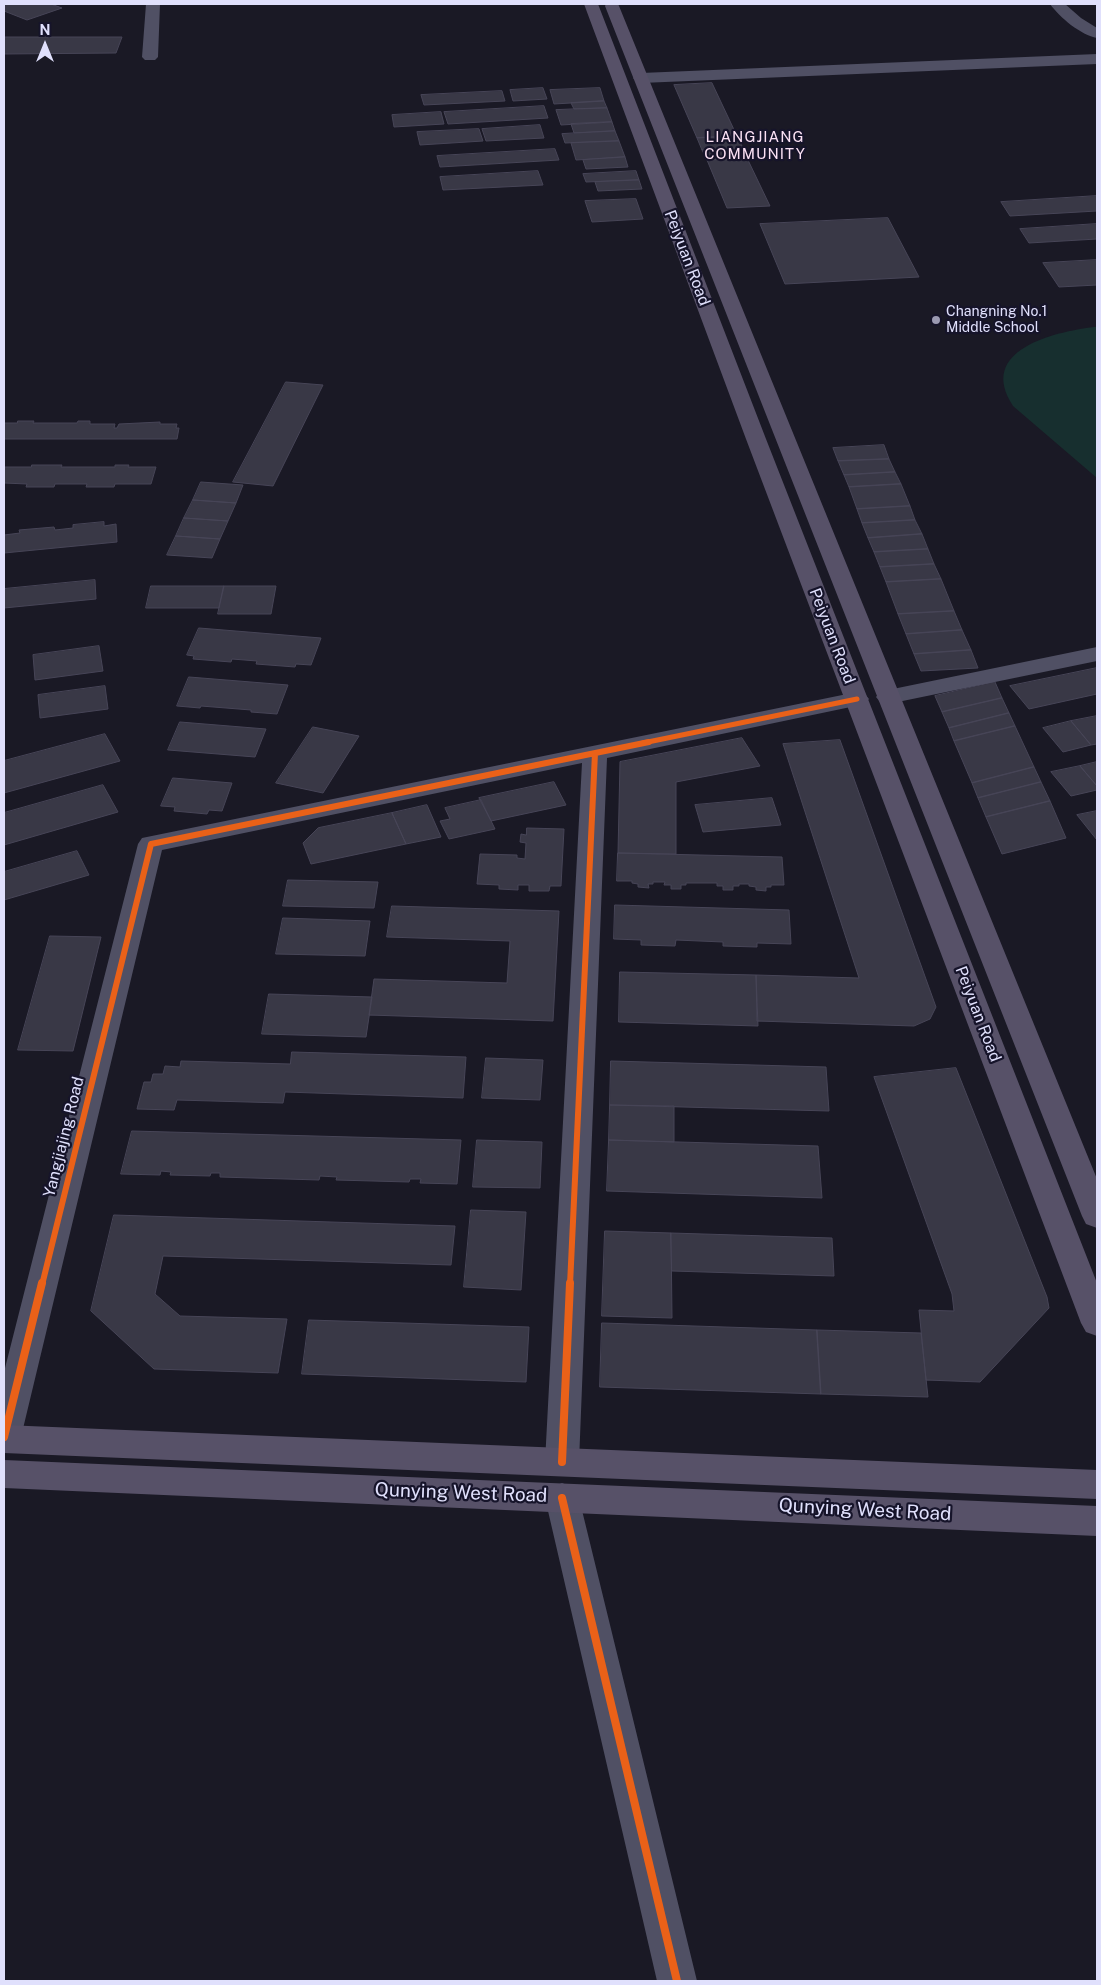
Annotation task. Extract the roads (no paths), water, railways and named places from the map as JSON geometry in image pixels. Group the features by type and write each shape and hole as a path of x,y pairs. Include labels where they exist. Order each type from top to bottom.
{"main road":[{"name":"Peiyuan Road","path":"591,4 1097,1323"},
{"name":"Peiyuan Road","path":"611,4 1097,1216"},
{"name":"Qunying West Road","path":"4,1438 1097,1484"},
{"name":"Qunying West Road","path":"4,1474 1097,1521"}],"street":[{"path":"150,57 153,4"},
{"path":"1058,4 1070,16 1097,34"},
{"path":"640,78 1097,58"},
{"path":"888,697 1097,654"},
{"path":"562,1462 595,753 857,699"},
{"name":"Yangjiajing Road","path":"4,1438 151,844 595,753"},
{"path":"562,1498 677,1981"}],"place":[{"name":"Changning No.1 Middle School","path":"936,320"}],"district":[{"name":"LIANGJIANG COMMUNITY","path":"755,146"}]}
